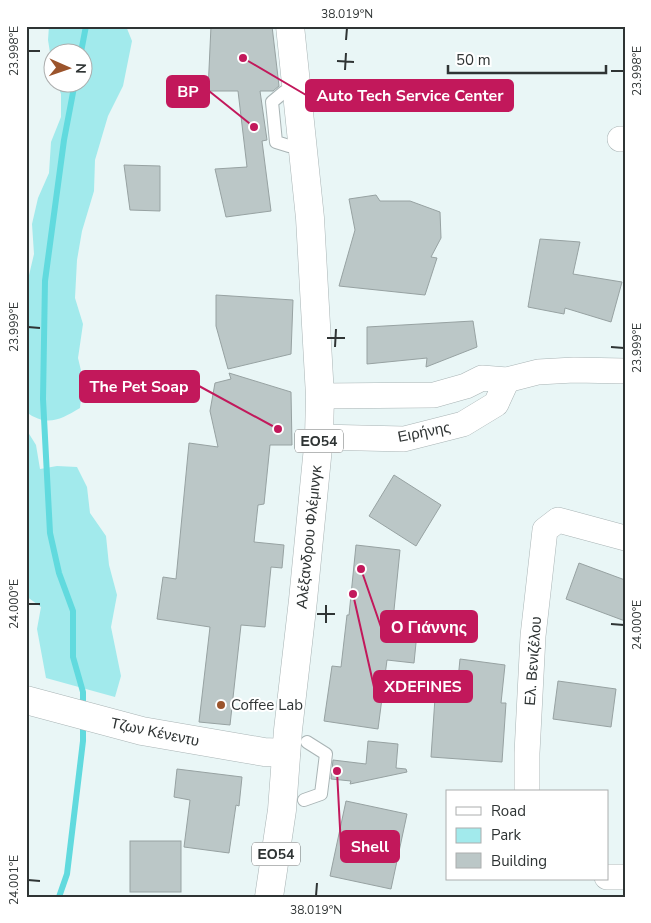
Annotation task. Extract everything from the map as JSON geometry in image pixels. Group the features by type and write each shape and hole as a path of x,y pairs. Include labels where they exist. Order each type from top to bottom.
{"main road":[{"name":"Αλέξανδρου Φλέμινγκ","path":"269,897 282,810 296,747 303,600 319,437 320,396 310,218 290,26"},
{"name":"Τζων Κένεντυ","path":"32,701 142,731 264,752 296,747"}],"street":[{"path":"320,396 434,395 466,386 482,378 507,380 538,372 574,370 625,371"},
{"name":"Ειρήνης","path":"319,437 404,439 463,424 496,404 507,380"},
{"name":"Ελ. Βενιζέλου","path":"527,790 533,636 546,530 558,520 625,538"},
{"path":"608,878 625,877"}],"lane":[{"path":"284,92 272,102 276,142 289,146"},
{"path":"296,747 326,754 321,794 304,800"}],"green space":[{"path":"49,26 126,26 132,41 123,86 108,116 95,160 94,191 82,231 77,260 75,298 83,324 78,358 83,379 80,408 66,416 53,420 40,419 26,412 26,288 34,254 32,224 38,198 49,173 51,142 61,117 60,92 92,92 92,42 48,42"},
{"path":"26,429 36,445 40,469 57,466 77,467 87,487 90,513 106,536 109,565 117,595 111,627 121,676 115,697 46,678 37,629 41,607 26,596"}],"building":[{"path":"211,26 272,26 279,86 273,91 260,91 267,140 262,141 271,211 226,217 215,169 247,167 238,91 208,91"},
{"path":"124,165 160,166 160,211 130,210"},
{"path":"376,195 380,201 410,201 440,212 441,238 431,257 437,258 425,295 339,286 355,230 349,199"},
{"path":"540,239 580,242 573,274 622,282 611,322 565,308 564,314 528,307"},
{"path":"216,295 293,300 291,354 228,369 216,326"},
{"path":"473,321 477,347 426,367 427,358 367,364 367,327"},
{"path":"229,373 291,392 292,445 270,445 264,504 258,505 254,542 284,545 282,568 271,567 265,627 241,625 230,725 199,722 210,627 157,619 163,577 176,579 189,443 218,447 210,411 215,383 231,379"},
{"path":"394,475 441,505 416,546 369,516"},
{"path":"356,545 400,550 393,620 418,623 414,663 387,660 378,729 324,721 332,666 341,667 347,615 349,615"},
{"path":"579,563 625,580 625,621 566,599"},
{"path":"460,659 505,665 501,703 506,703 502,762 431,757 435,698 456,700"},
{"path":"558,681 616,689 611,727 553,719"},
{"path":"368,741 398,744 396,768 406,769 407,772 350,784 351,781 331,779 333,760 366,764"},
{"path":"177,769 242,777 239,806 236,805 229,853 184,847 190,800 174,797"},
{"path":"346,801 407,814 391,889 330,876"},
{"path":"130,841 181,841 181,892 130,892"}],"waterway":[{"path":"83,42 86,26"},
{"path":"73,92 64,140 45,281 43,399 50,533 59,573 73,611 73,657 83,692 83,709"},
{"path":"59,897 67,874 83,741 83,721"}],"place":[{"name":"Auto Tech Service Center","path":"243,58"},
{"name":"BP","path":"254,127"},
{"name":"The Pet Soap","path":"278,429"},
{"name":"Ο Γιάννης","path":"361,569"},
{"name":"XDEFINES","path":"353,594"},
{"name":"Coffee Lab","path":"221,705"},
{"name":"Shell","path":"337,771"}]}
